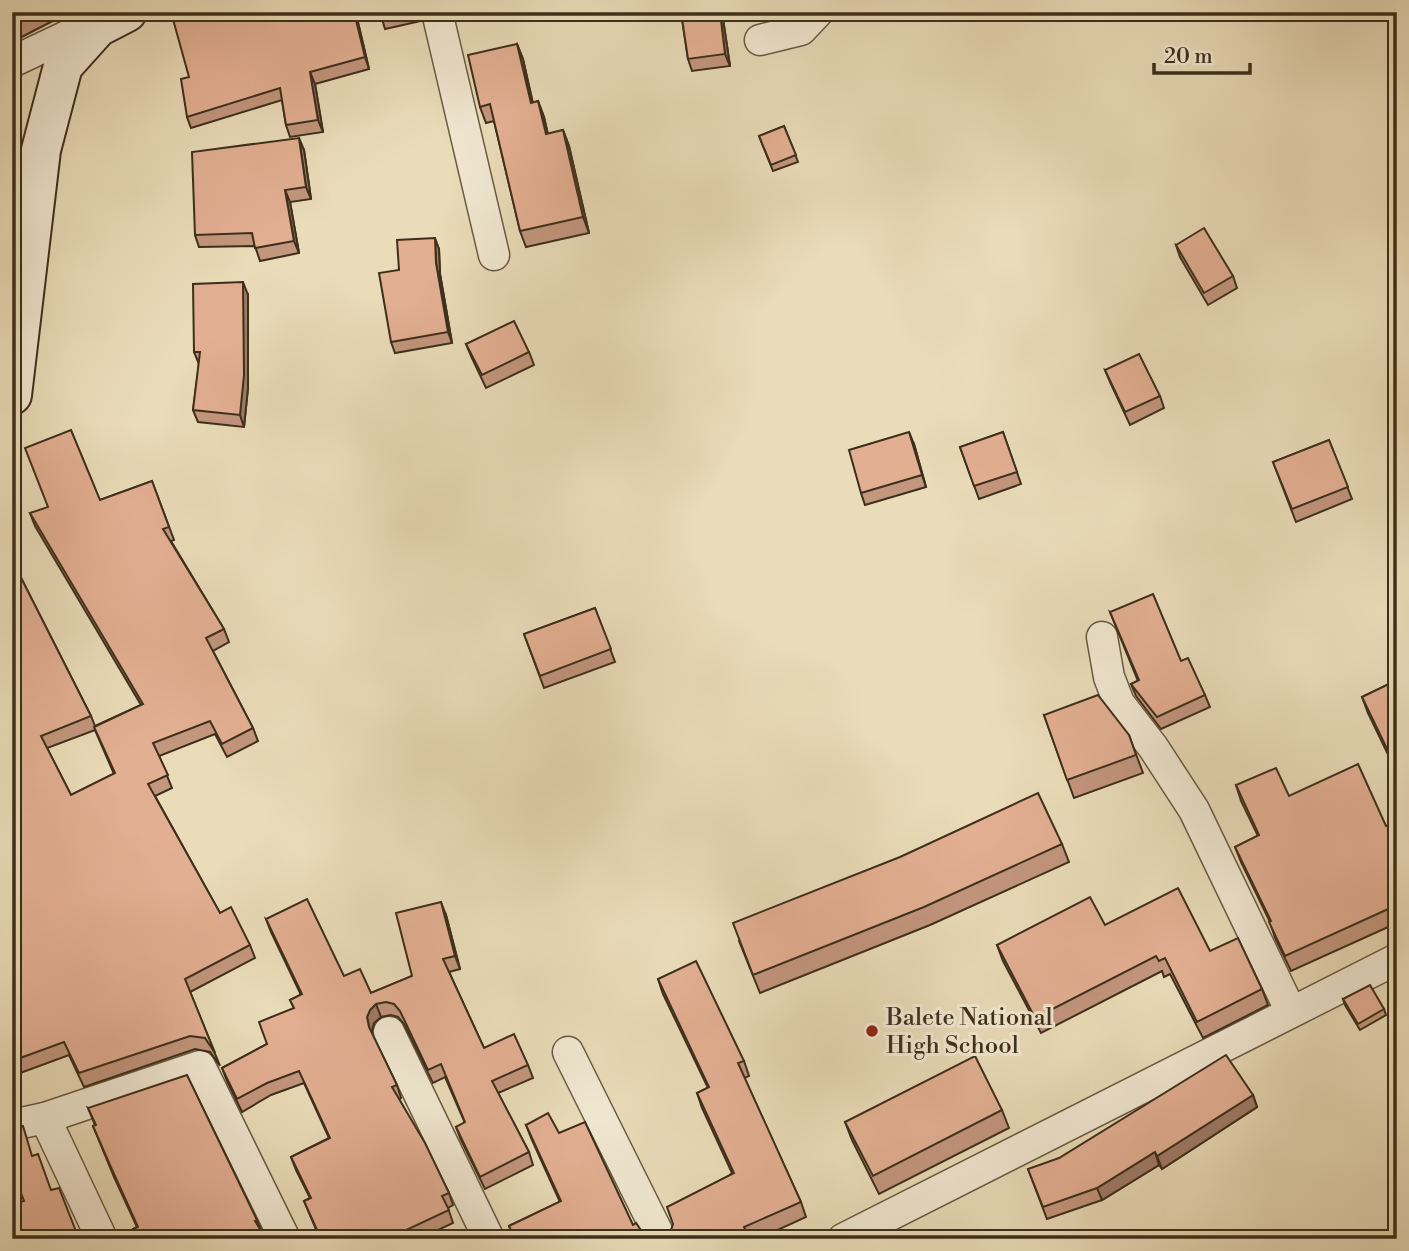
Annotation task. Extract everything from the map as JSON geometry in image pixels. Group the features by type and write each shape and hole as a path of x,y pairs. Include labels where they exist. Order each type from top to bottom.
{"main road":[{"path":"12,395 41,150 63,66 112,20"}],"street":[{"path":"437,12 494,255"},
{"path":"760,40 800,30 818,12"},
{"path":"12,62 69,35 112,20"},
{"path":"1102,637 1109,677 1119,703 1153,747 1194,810 1291,1012"},
{"path":"843,1239 1397,959"},
{"path":"388,1032 489,1239"},
{"path":"568,1052 660,1239"},
{"path":"12,1125 44,1118 200,1066 285,1239"},
{"path":"44,1118 102,1239"}],"building":[{"path":"12,12 38,12 12,26"},
{"path":"171,12 297,12 299,20 328,12 354,12 365,57 310,72 318,120 286,125 280,88 187,117 181,79 189,77"},
{"path":"380,12 402,12 381,17"},
{"path":"681,12 720,12 725,54 688,59"},
{"path":"517,44 531,103 538,101 546,134 563,130 583,217 520,231 490,104 480,107 468,55"},
{"path":"784,126 796,155 771,165 759,136"},
{"path":"299,138 306,187 285,190 294,241 255,248 252,233 195,235 192,152"},
{"path":"1204,228 1233,276 1204,293 1176,245"},
{"path":"435,238 436,263 448,332 391,342 379,273 399,270 397,240"},
{"path":"243,282 244,375 240,415 193,410 200,352 194,352 193,284"},
{"path":"514,321 529,352 482,375 466,344"},
{"path":"1139,354 1160,396 1125,412 1105,370"},
{"path":"71,430 100,500 152,481 169,527 163,529 224,629 206,638 253,728 222,744 210,721 153,743 168,775 148,784 220,913 231,907 250,945 185,979 215,1053 205,1038 190,1036 79,1073 64,1042 12,1061 12,560 91,716 41,736 71,795 115,773 94,727 143,704 30,513 48,507 25,448"},
{"path":"909,432 922,475 861,493 849,450"},
{"path":"1003,432 1017,472 974,486 960,447"},
{"path":"1329,440 1348,487 1292,509 1273,462"},
{"path":"1153,594 1181,661 1188,658 1205,695 1157,717 1131,684 1139,680 1110,612"},
{"path":"595,608 611,649 540,676 524,634"},
{"path":"1397,680 1397,749 1389,753 1362,697"},
{"path":"1098,695 1129,735 1136,755 1067,780 1044,715"},
{"path":"1358,764 1386,826 1391,824 1397,837 1397,905 1285,956 1235,847 1259,835 1236,785 1276,768 1289,796"},
{"path":"1038,793 1062,844 924,907 753,975 733,923 900,857"},
{"path":"1178,888 1210,951 1238,938 1262,989 1197,1022 1165,958 1159,961 1156,956 1035,1018 997,945 1090,897 1105,925"},
{"path":"307,899 344,976 360,969 371,993 412,976 396,913 441,902 455,956 443,959 484,1048 514,1034 528,1065 492,1081 529,1152 480,1177 456,1127 465,1122 441,1064 428,1070 400,1011 394,1004 376,1004 370,1010 367,1017 369,1027 397,1085 392,1087 425,1143 449,1193 442,1196 449,1210 387,1239 321,1239 304,1201 311,1198 291,1157 330,1138 299,1071 267,1083 237,1099 222,1068 267,1044 259,1022 294,1008 290,1000 302,994 266,919"},
{"path":"696,961 744,1061 738,1063 801,1202 744,1227 747,1233 736,1239 665,1239 673,1224 667,1207 734,1173 697,1093 709,1087 658,979"},
{"path":"1370,985 1384,1009 1358,1024 1343,999"},
{"path":"1226,1055 1253,1095 1157,1156 1155,1152 1097,1188 1043,1207 1028,1169 1059,1158"},
{"path":"975,1056 1002,1110 873,1176 845,1122"},
{"path":"187,1075 266,1239 138,1239 133,1229 138,1227 93,1126 96,1125 88,1108"},
{"path":"548,1113 559,1133 585,1122 633,1225 636,1223 647,1239 515,1239 509,1226 561,1201 526,1125"},
{"path":"23,1126 32,1156 38,1154 51,1190 59,1188 79,1239 12,1239 12,1205 24,1201 12,1170 12,1127"}],"place":[{"name":"Balete National High School","path":"872,1031"}]}
